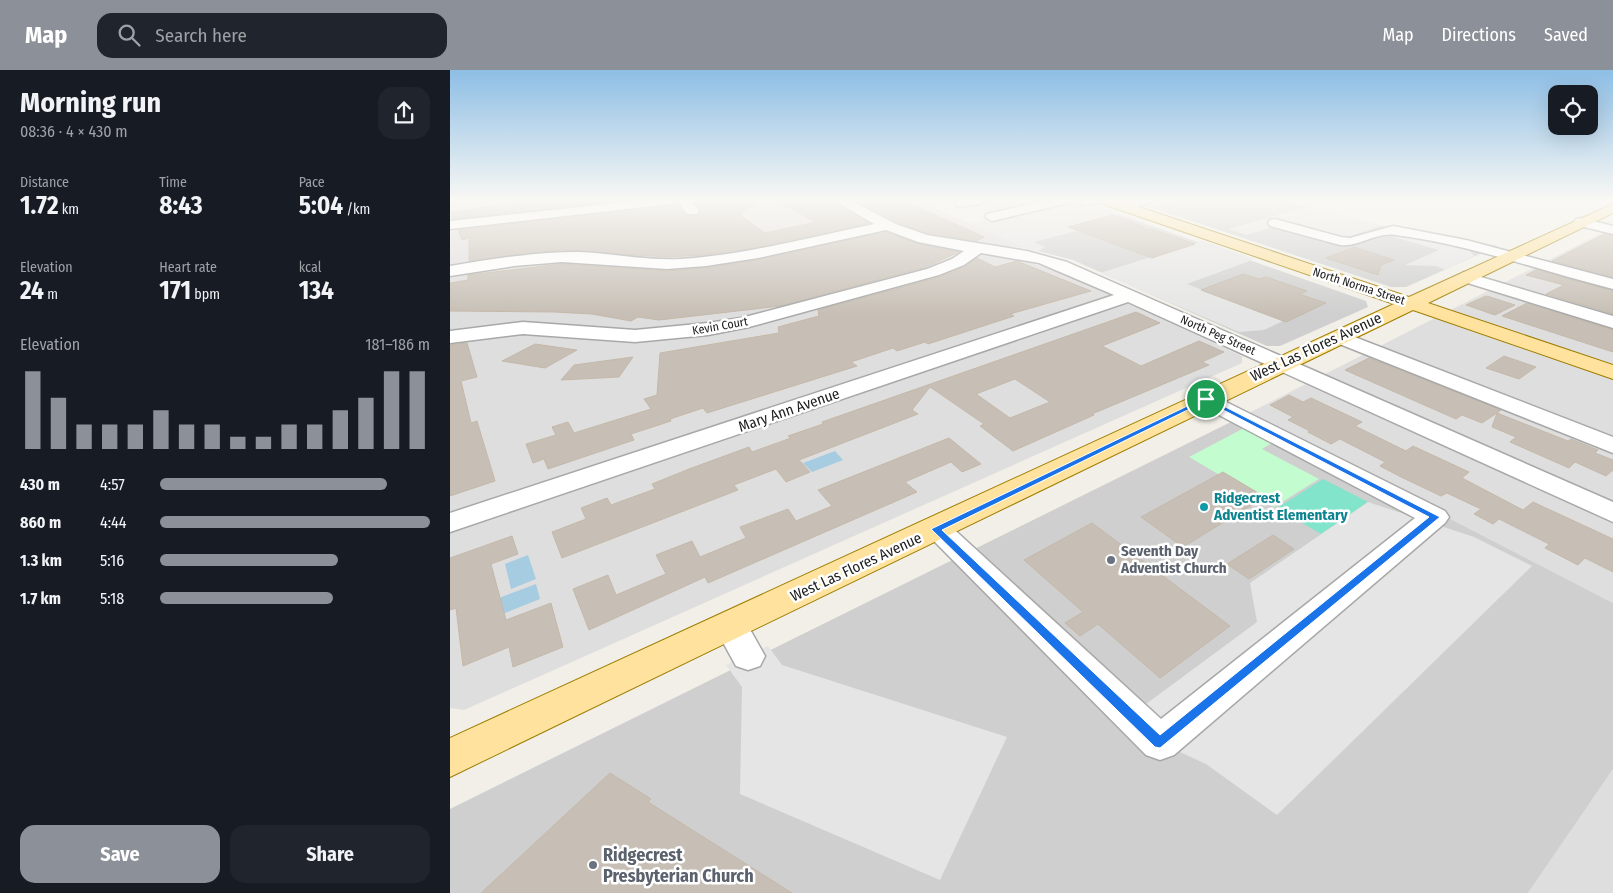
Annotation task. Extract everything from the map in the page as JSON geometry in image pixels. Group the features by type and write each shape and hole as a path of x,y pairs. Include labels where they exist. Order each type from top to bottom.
{"main road":[{"name":"North Norma Street","path":"1212,238 1410,302 1613,372"},
{"name":"West Las Flores Avenue","path":"450,758 1547,238"}],"street":[{"path":"450,271 553,257 600,258 651,263 707,262 826,238"},
{"name":"North Peg Street","path":"922,238 1016,253 1050,261 1613,513"},
{"path":"1331,238 1351,242 1361,238"},
{"path":"1437,238 1466,244 1613,284"},
{"name":"Kevin Court","path":"450,337 523,328 635,336 725,326 933,272 958,262 979,248"},
{"path":"1464,277 1613,322"},
{"name":"Mary Ann Avenue","path":"450,523 1128,296"},
{"path":"1339,336 1613,446"},
{"path":"936,529 1160,743 1435,517 1206,399"},
{"path":"730,626 748,656"}],"shaded area":[{"path":"450,238 897,238 907,242 1013,257 1062,273 1242,356 1242,363 464,710 450,708"},
{"path":"946,238 1004,238 1026,248"},
{"path":"1004,238 1048,238 1034,242 1045,247 1038,251"},
{"path":"1036,238 1188,238 1366,301 1368,307 1280,346 1267,346 1073,260 1026,248"},
{"path":"1245,238 1454,238 1498,246 1406,287 1391,287"},
{"path":"1398,238 1448,238 1483,245 1470,251 1474,256 1446,270 1436,266 1405,265 1439,250"},
{"path":"1591,238 1613,238 1613,603 1247,414"},
{"path":"1202,241 1255,259 1187,284 1283,321 1264,330 1239,332 1100,273"},
{"path":"1247,414 1613,603 1613,769 1528,893 450,893 450,809"},
{"path":"1368,502 1474,537 1532,566 1277,815 1206,764 1160,743 1142,707 1257,622 1250,583"},
{"path":"768,646 782,665 1007,737 940,880 740,794 742,687 726,665"},
{"path":"1613,769 1613,893 1528,893"}],"green space":[{"path":"1246,427 1273,442 1262,449 1319,479 1274,507 1189,457"},
{"path":"1323,479 1368,502 1321,534 1277,508"}],"water":[{"path":"835,451 843,460 812,472 803,463"},
{"path":"528,555 536,579 511,589 505,564"},
{"path":"536,584 540,599 487,620 483,604"}],"building":[{"path":"469,238 798,238 753,248 704,255 667,257 562,250 469,261"},
{"path":"857,238 903,238 918,244 959,252 926,267 781,306 659,320 638,317 631,321 592,314 450,311 450,283 468,280 468,275 562,264 667,271 706,268 758,260"},
{"path":"960,238 981,238 976,241"},
{"path":"1099,238 1179,238 1195,244 1152,258"},
{"path":"1596,238 1613,238 1613,277 1552,261"},
{"path":"1354,247 1394,260 1381,265 1378,275 1326,258"},
{"path":"977,258 995,267 1017,261 1091,291 1010,314 1014,316 928,344 925,342 897,351 893,348 851,362 857,366 707,413 703,408 631,434 634,440 548,469 544,459 533,463 526,444 556,435 552,427 568,422 574,433 651,409 644,399 657,395 660,353 779,333 778,327 819,316 818,310 940,277 965,267"},
{"path":"1536,270 1613,291 1613,314 1546,294 1564,285 1526,275"},
{"path":"1243,274 1259,279 1266,277 1307,291 1299,294 1326,303 1286,322 1201,290"},
{"path":"1486,296 1515,305 1495,315 1466,305"},
{"path":"1527,303 1613,330 1613,352 1502,316"},
{"path":"1136,312 1160,323 1102,346 1141,366 1199,341 1224,352 1202,362 1209,365 1092,414 1094,415 1013,451 980,426 984,424 930,387 912,410 918,414 799,460 810,472 786,482 776,469 734,485 738,490 562,558 552,532 586,519 581,508 607,498 611,505 655,489 652,484 689,469 749,447 752,452 791,438 788,436 823,424 822,422","holes":["1015,379 1050,402 1010,418 976,394"]},
{"path":"467,343 477,377 461,381 471,423 477,421 495,481 450,496 450,345"},
{"path":"535,344 577,350 545,368 502,361"},
{"path":"1504,356 1536,367 1519,379 1486,368"},
{"path":"633,357 619,377 561,380 574,365"},
{"path":"1369,358 1501,410 1482,423 1462,415 1456,419 1345,370"},
{"path":"1289,395 1303,402 1311,398 1362,422 1355,426 1406,451 1413,446 1469,472 1462,478 1523,510 1533,502 1613,539 1613,572 1585,558 1578,565 1545,548 1549,544 1499,519 1493,524 1474,514 1481,509 1447,493 1441,496 1380,466 1385,462 1340,439 1331,444 1308,432 1310,431 1288,420 1293,417 1270,405"},
{"path":"1497,413 1568,441 1571,439 1598,450 1595,453 1613,460 1613,470 1606,476 1575,462 1569,468 1510,442 1516,437 1492,427"},
{"path":"949,438 981,464 962,472 951,462 905,482 917,492 708,583 705,577 589,630 573,589 608,575 616,595 666,574 656,555 692,541 700,557 746,538 740,527 788,509 796,521 832,506 818,490"},
{"name":"Ridgecrest Adventist Elementary","path":"1223,472 1265,497 1183,547 1141,517"},
{"path":"1092,523 1230,626 1160,678 1098,624 1080,636 1065,623 1083,612 1024,560"},
{"path":"1273,535 1294,549 1249,579 1227,564"},
{"path":"512,536 518,554 491,564 506,620 551,603 563,647 513,667 509,647 463,666 456,608 450,610 450,558"},
{"path":"610,773 651,799 648,802 792,893 481,893"}],"place":[{"name":"Ridgecrest Adventist Elementary","path":"1204,507"},
{"name":"Seventh Day Adventist Church","path":"1111,560"},
{"name":"Ridgecrest Presbyterian Church","path":"593,865"}],"route":[{"path":"1206,399 1435,517 1160,743 936,529 1206,399"}]}
